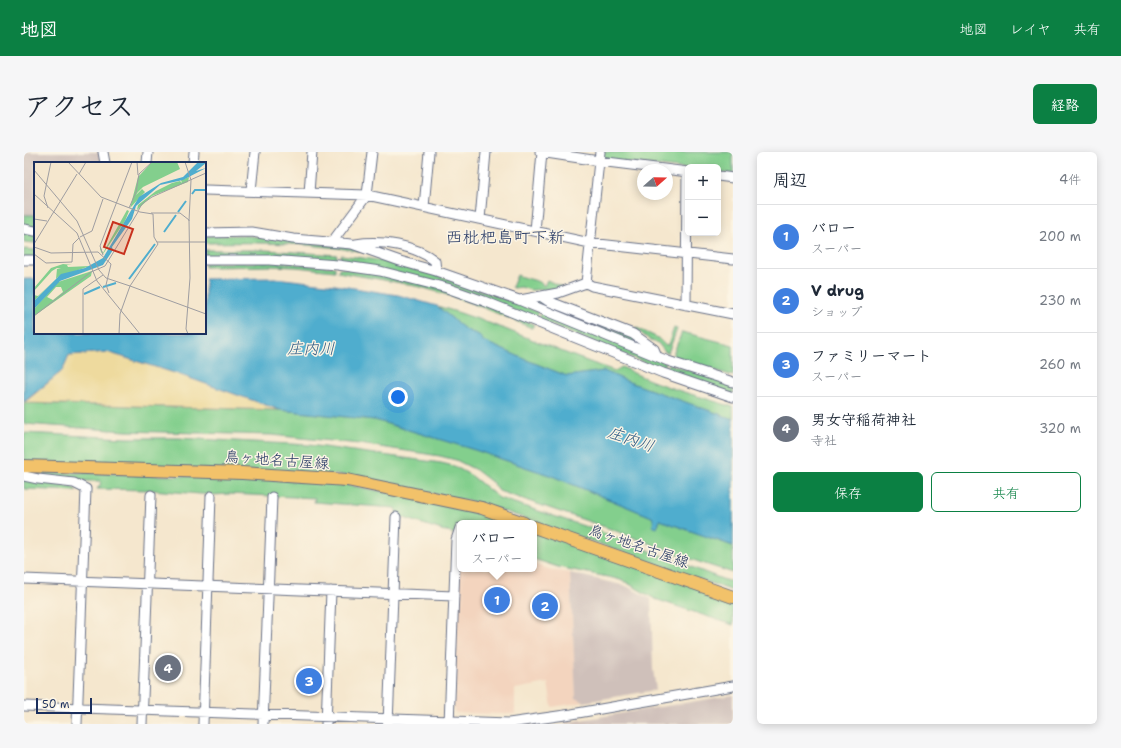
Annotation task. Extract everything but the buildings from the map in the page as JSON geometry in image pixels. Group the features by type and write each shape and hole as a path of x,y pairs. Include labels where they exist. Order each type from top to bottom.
{"main road":[{"name":"鳥ヶ地名古屋線","path":"24,466 242,473 347,480 482,508 516,520"},
{"name":"鳥ヶ地名古屋線","path":"537,528 733,597"}],"street":[{"path":"103,152 105,162"},
{"path":"147,162 148,152"},
{"path":"193,162 194,152"},
{"path":"251,191 254,152"},
{"path":"309,193 312,152"},
{"path":"332,242 367,195 372,152"},
{"path":"424,207 429,152"},
{"path":"480,219 486,152"},
{"path":"535,231 542,152 599,157 685,171"},
{"path":"586,284 599,157"},
{"path":"721,176 733,178"},
{"path":"206,190 367,195 590,243 733,259"},
{"path":"686,305 687,200"},
{"path":"24,229 34,231"},
{"path":"206,233 252,232 292,239 352,244 369,242 396,245 427,254 435,261 436,271"},
{"path":"352,244 519,300 657,356 733,382"},
{"path":"206,260 269,260 338,265 380,271 447,288 484,301 663,372 733,396"},
{"path":"519,300 558,294 586,284 733,314"},
{"path":"542,297 548,302 634,334 654,349 657,356"},
{"path":"24,476 74,483 86,489 77,724"},
{"path":"142,724 151,495"},
{"path":"203,724 211,496"},
{"path":"263,719 272,497"},
{"path":"388,722 396,518"},
{"path":"449,722 457,537"},
{"path":"24,579 454,596"},
{"path":"326,720 331,591"},
{"path":"24,706 203,712 263,719 509,724 733,686"}],"shaded area":[{"path":"24,152 100,152 102,162 34,162 34,215 24,215"},
{"path":"537,565 552,570 570,573 576,697 584,702 552,707 548,683 515,689 515,714 456,713 454,711 459,572 537,572"},
{"path":"570,573 626,586 651,599 653,669 656,690 584,702 576,698"},
{"path":"733,695 733,724 557,724"}],"green space":[{"path":"603,152 733,152 733,174 721,172 721,164 685,164 685,169 673,167 673,164 642,164 606,160 603,156"},
{"path":"24,215 34,215 34,227 24,226"},
{"path":"24,232 34,233 34,243 24,242"},
{"path":"240,235 349,247 370,253 329,247 288,244 206,243 206,236"},
{"path":"24,249 34,250 34,258 24,258"},
{"path":"206,250 265,250 337,255 337,263 206,258"},
{"path":"341,255 377,260 454,280 538,312 536,319 484,299 340,263"},
{"path":"271,262 335,267 335,271 269,266 206,267 206,263"},
{"path":"339,268 383,274 448,291 534,324 532,328 449,295 420,287 338,272"},
{"path":"517,275 535,280 544,286 547,280 564,288 530,290 521,287 514,288 512,287"},
{"path":"537,300 634,337 646,348 535,302"},
{"path":"437,306 504,329 615,371 622,367 648,380 733,407 733,419 629,382 604,371 567,376 483,341 479,335 466,330"},
{"path":"541,313 666,363 663,370 539,320"},
{"path":"635,327 658,338 666,346 668,345 674,328 677,329 668,353 665,352 658,343 651,341"},
{"path":"682,332 733,345 733,376 672,357"},
{"path":"669,364 733,385 733,394 666,371"},
{"path":"24,403 280,410 375,420 475,450 552,476 652,517 657,527 660,520 733,546 733,573 499,491 493,483 476,470 456,460 440,456 360,444 272,435 126,431 24,424"},
{"path":"24,433 126,438 178,438 309,445 441,463 454,466 472,476 499,498 599,531 733,582 733,591 537,522 537,520 530,520 483,504 342,475 24,462"},
{"path":"24,471 243,478 342,484 439,502 498,520 457,520 457,530 454,534 398,516 395,508 314,502 315,498 229,494 212,495 152,490 97,489 101,484 101,481 84,481 24,473"},
{"path":"24,479 73,487 77,491 24,489"},
{"path":"537,532 733,600 733,625 655,599 624,581 558,567 537,560"}],"sand":[{"path":"107,352 178,374 280,410 24,403 62,371 69,355"}],"water":[{"name":"庄内川","path":"275,278 335,285 398,295 437,306 466,330 479,335 483,341 567,376 604,371 629,382 733,419 733,546 660,520 657,528 652,526 654,522 652,517 552,476 475,450 375,420 280,410 178,374 107,352 69,355 62,371 24,402 24,279 34,279 34,334 206,334 206,279"}],"place":[{"name":"バロー","path":"497,600"},
{"name":"V drug","path":"545,606"},
{"name":"男女守稲荷神社","path":"168,668"},
{"name":"ファミリーマート","path":"309,681"}],"district":[{"name":"西枇杷島町下新","path":"505,237"}]}
